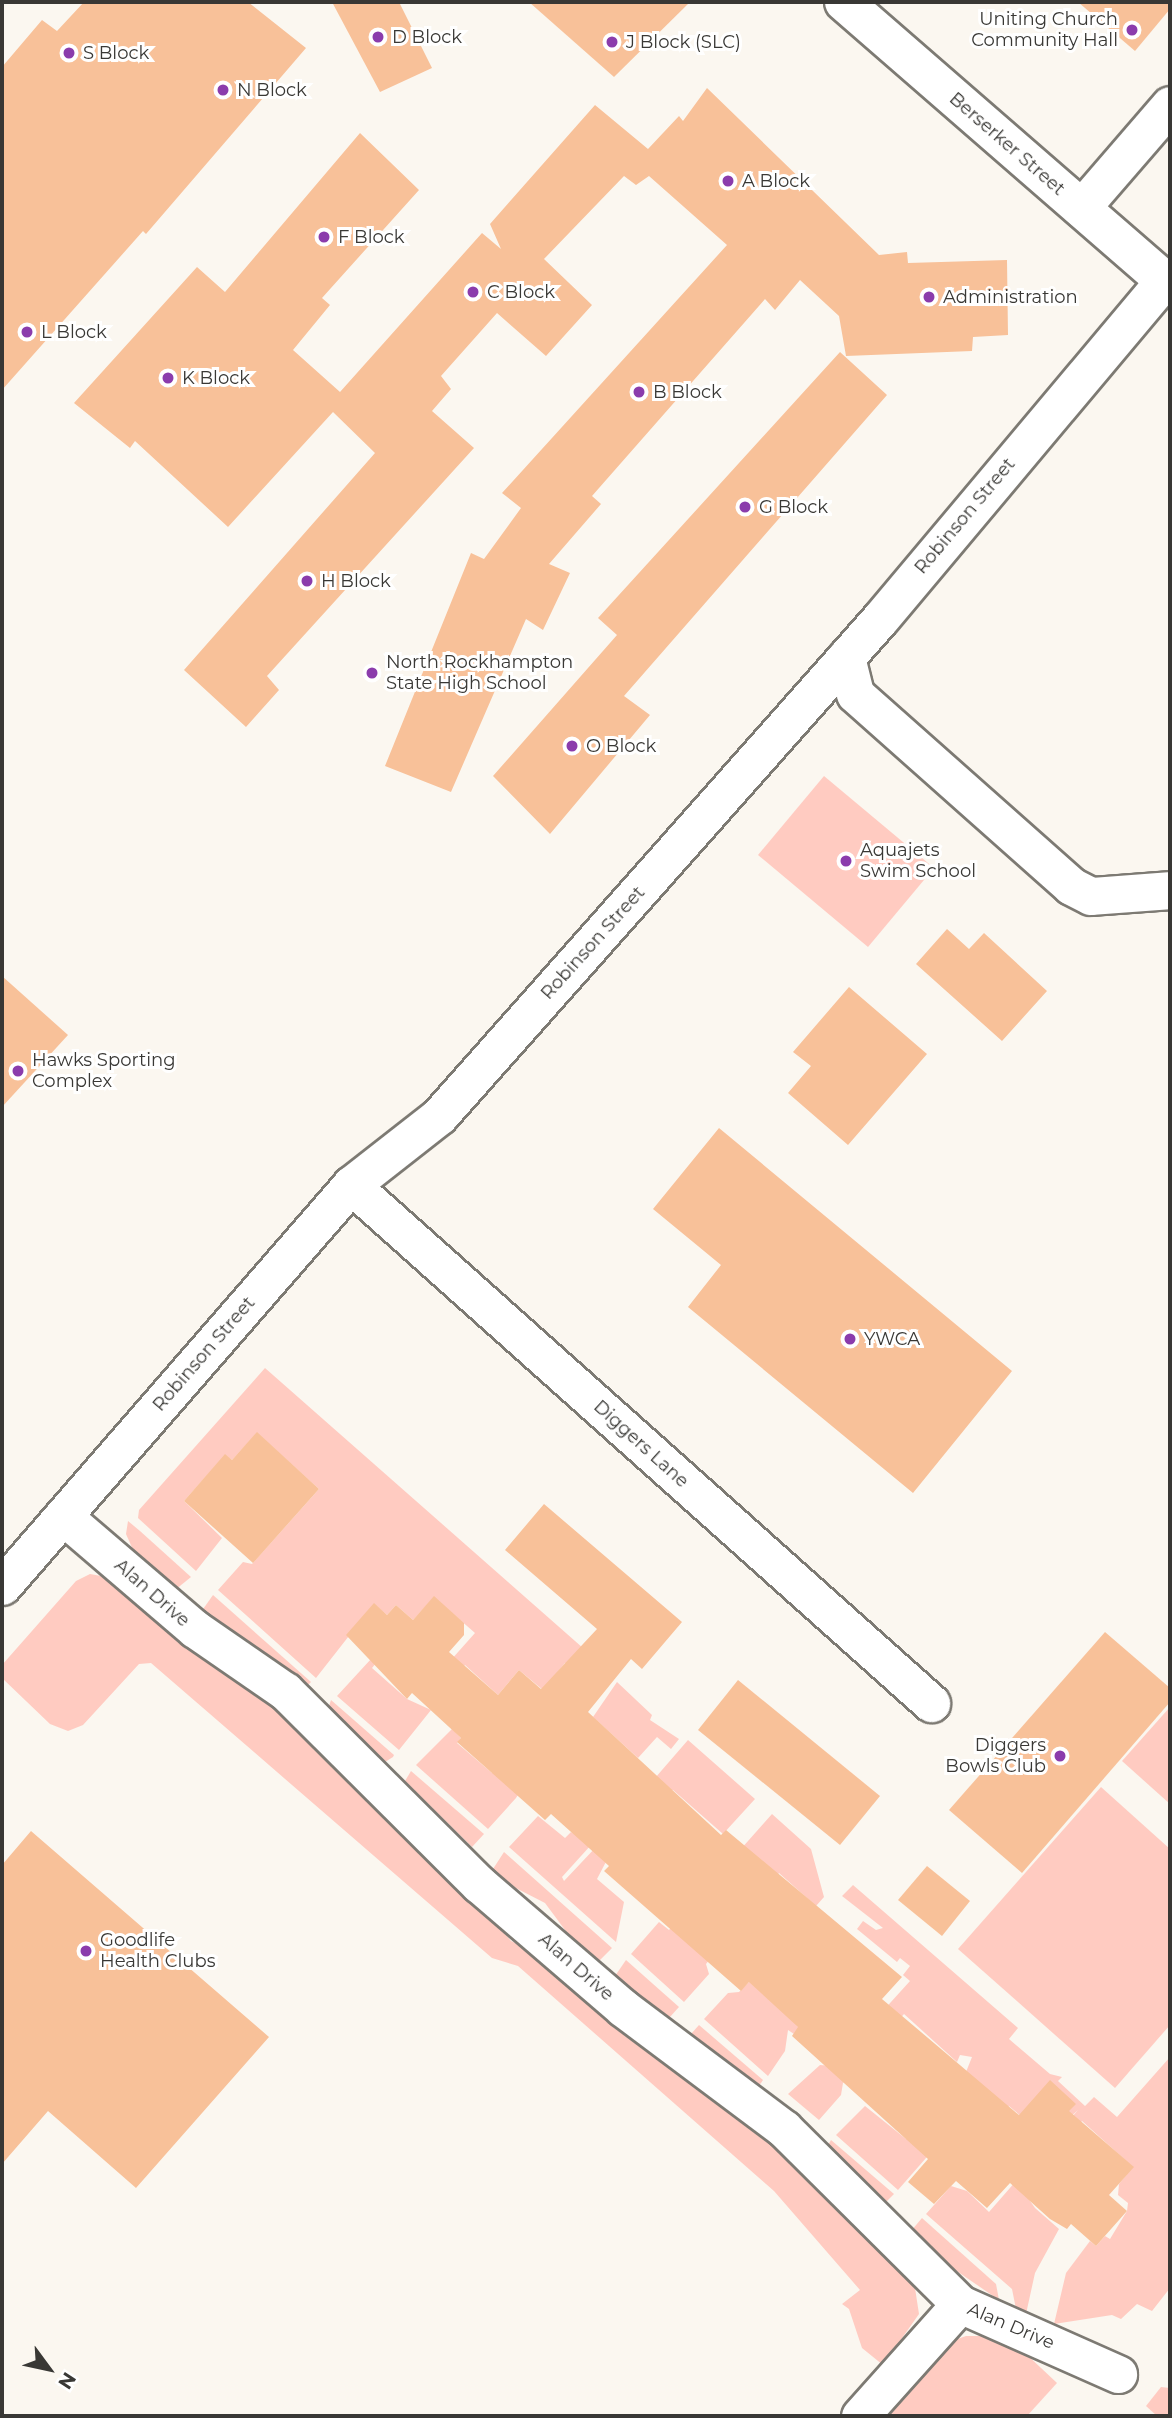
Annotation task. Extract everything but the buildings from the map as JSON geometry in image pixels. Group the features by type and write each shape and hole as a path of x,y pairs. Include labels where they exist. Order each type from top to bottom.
{"street":[{"name":"Berserker Street","path":"844,2 1167,283"},
{"path":"1081,208 1170,105"},
{"name":"Robinson Street","path":"2,1586 351,1185 439,1116 846,657 1167,283"},
{"path":"846,657 855,694 1072,886 1091,896 1170,890"},
{"name":"Diggers Lane","path":"351,1185 932,1703"},
{"name":"Alan Drive","path":"63,1516 195,1629 285,1691 479,1884 593,1983 784,2129 960,2304 1118,2374"},
{"path":"860,2416 960,2304"}],"shaded area":[{"name":"Aquajets Swim School","path":"824,776 934,868 868,947 758,855"},
{"path":"265,1368 600,1663 516,1798 488,1829 416,1765 452,1729 461,1738 457,1743 492,1773 578,1673 565,1663 543,1690 519,1670 498,1695 465,1665 429,1706 418,1697 475,1633 434,1597 413,1620 396,1605 387,1615 374,1604 316,1678 218,1590 243,1562 252,1564 319,1489 257,1433 232,1460 225,1455 184,1501 222,1538 196,1571 138,1518 139,1510"},
{"path":"128,1521 191,1577 175,1590 134,1552 126,1534"},
{"path":"90,1574 112,1578 300,1729 496,1922 511,1941 541,1955 778,2145 915,2288 919,2314 883,2365 862,2348 849,2309 842,2304 860,2290 774,2191 518,1966 492,1958 151,1663 139,1664 83,1725 68,1731 50,1724 2,1678 2,1665 76,1581"},
{"path":"213,1595 311,1682 308,1685 201,1612"},
{"path":"371,1659 376,1663 372,1668 407,1699 431,1710 399,1750 337,1696"},
{"path":"617,1682 652,1715 650,1720 679,1739 671,1749 657,1737 638,1758 593,1717"},
{"path":"331,1700 394,1755 393,1757 385,1762 328,1709"},
{"path":"1170,1707 1170,1804 1122,1761"},
{"path":"688,1740 755,1799 723,1834 673,1790 636,1800"},
{"path":"411,1771 484,1834 472,1847 405,1781"},
{"path":"1101,1787 1170,1849 1170,2025 1115,2088 958,1949"},
{"path":"772,1814 811,1849 824,1897 816,1906 779,1873 706,1964 709,1974 684,2002 631,1954 659,1922 669,1930"},
{"path":"538,1816 565,1838 571,1832 591,1845 562,1877 564,1881 597,1846 609,1856 597,1879 624,1902 616,1942 509,1847"},
{"path":"504,1852 612,1948 598,1962 571,1938 545,1903 506,1883 493,1869"},
{"path":"853,1885 1018,2028 1009,2039 1050,2074 1062,2077 1058,2081 1085,2106 1094,2097 1117,2117 1170,2057 1170,2288 1152,2311 1137,2304 1121,2319 1112,2315 1054,2324 1066,2273 1090,2241 1096,2246 1105,2236 1110,2239 1127,2211 1128,2203 1118,2195 1119,2184 1133,2167 1082,2121 1021,2188 1035,2208 1059,2229 1035,2273 1026,2314 1016,2309 1012,2289 926,2214 951,2186 967,2191 989,2212 1078,2110 1066,2121 1022,2117 1009,2106 998,2118 933,2150 898,2190 836,2135 865,2106 906,2139 966,2072 972,2057 960,2055 957,2062 904,2014 843,2083 841,2095 819,2120 788,2094 820,2065 833,2066 910,1981 903,1975 910,1966 900,1958 897,1962 857,1929 863,1921 876,1930 883,1928 842,1896"},
{"path":"626,1960 679,2007 669,2018 615,1976"},
{"path":"756,1975 799,2028 794,2034 788,2030 785,2051 768,2076 704,2019 728,1993 739,1992"},
{"path":"699,2025 763,2080 761,2083 758,2086 691,2034"},
{"path":"831,2140 894,2194 884,2204 827,2147"},
{"path":"922,2218 996,2284 999,2300 945,2263 911,2231"},
{"path":"966,2336 989,2336 1024,2352 1057,2383 1027,2416 884,2416 952,2341"},
{"path":"1161,2387 1170,2388 1170,2416 1157,2416 1146,2406"}],"place":[{"name":"Uniting Church Community Hall","path":"1132,30"},
{"name":"D Block","path":"378,37"},
{"name":"J Block (SLC)","path":"612,42"},
{"name":"S Block","path":"69,53"},
{"name":"N Block","path":"223,90"},
{"name":"A Block","path":"728,181"},
{"name":"F Block","path":"324,237"},
{"name":"C Block","path":"473,292"},
{"name":"Administration","path":"929,297"},
{"name":"L Block","path":"27,332"},
{"name":"K Block","path":"168,378"},
{"name":"B Block","path":"639,392"},
{"name":"G Block","path":"745,507"},
{"name":"H Block","path":"307,581"},
{"name":"North Rockhampton State High School","path":"372,673"},
{"name":"O Block","path":"572,746"},
{"name":"Aquajets Swim School","path":"846,861"},
{"name":"Hawks Sporting Complex","path":"18,1071"},
{"name":"YWCA","path":"850,1339"},
{"name":"Diggers Bowls Club","path":"1060,1756"},
{"name":"Goodlife Health Clubs","path":"86,1951"}]}
